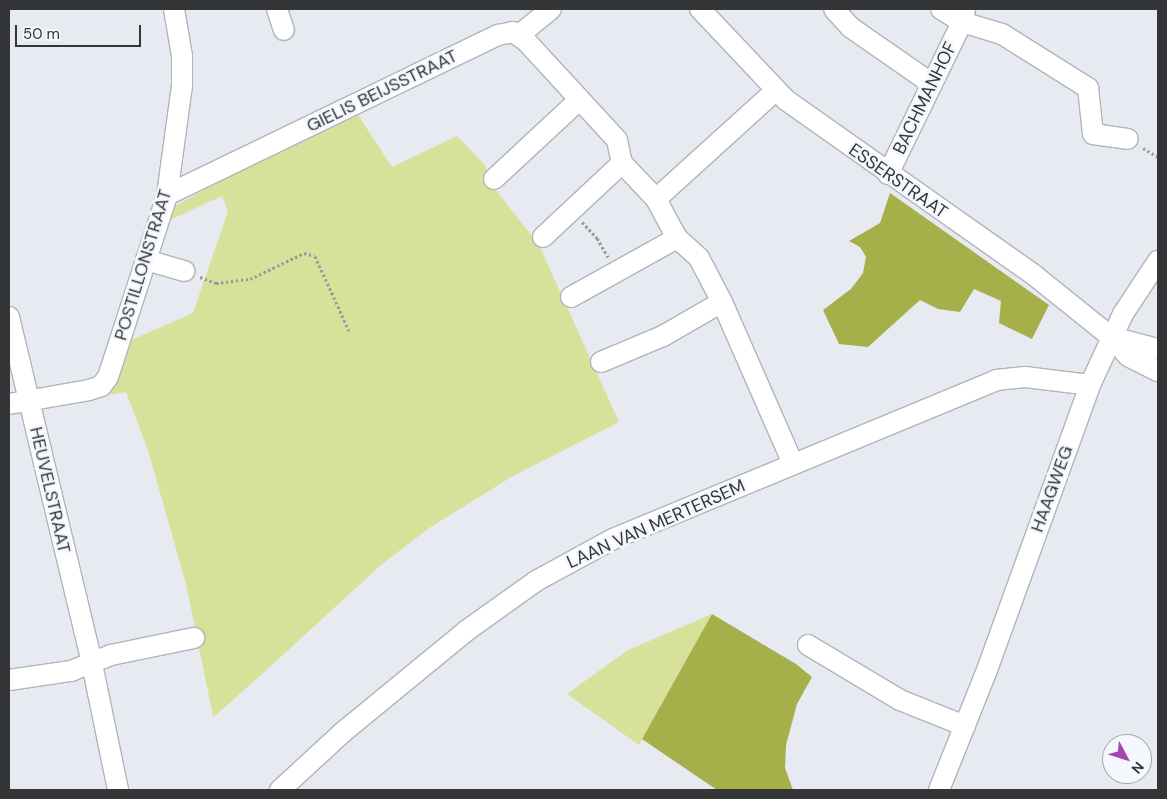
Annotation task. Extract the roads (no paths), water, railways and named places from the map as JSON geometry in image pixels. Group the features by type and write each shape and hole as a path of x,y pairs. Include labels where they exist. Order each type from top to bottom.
{"street":[{"name":"POSTILLONSTRAAT","path":"9,404 89,390 100,386 108,377 167,195 182,86 182,56 174,9"},
{"path":"277,9 284,30"},
{"path":"551,9 519,35 617,140 622,163 656,199 677,238 699,258 722,302 793,464"},
{"path":"834,9 850,27 932,84"},
{"name":"BACHMANHOF","path":"942,9 963,15 1002,34 1088,88 1093,134 1128,139"},
{"name":"ESSERSTRAAT","path":"712,13 775,91 802,114 1034,275 1111,337 1128,356 1158,372"},
{"name":"BACHMANHOF","path":"888,174 963,15"},
{"name":"GIELIS BEIJSSTRAAT","path":"167,195 498,36 513,32 519,35"},
{"path":"656,199 775,91"},
{"path":"494,179 580,99"},
{"path":"543,238 622,163"},
{"path":"571,297 677,238"},
{"path":"146,260 184,271"},
{"name":"HAAGWEG","path":"939,790 965,726 1090,385 1123,314 1158,261"},
{"path":"601,362 656,339 722,302"},
{"name":"HEUVELSTRAAT","path":"9,317 15,367 29,400 92,664 118,790"},
{"path":"1111,337 1158,349"},
{"name":"LAAN VAN MERTERSEM","path":"280,790 436,654 536,581 613,539 996,380 1025,377 1090,385"},
{"path":"9,680 71,671 111,655 194,638"},
{"path":"808,645 900,700 965,726"}]}
